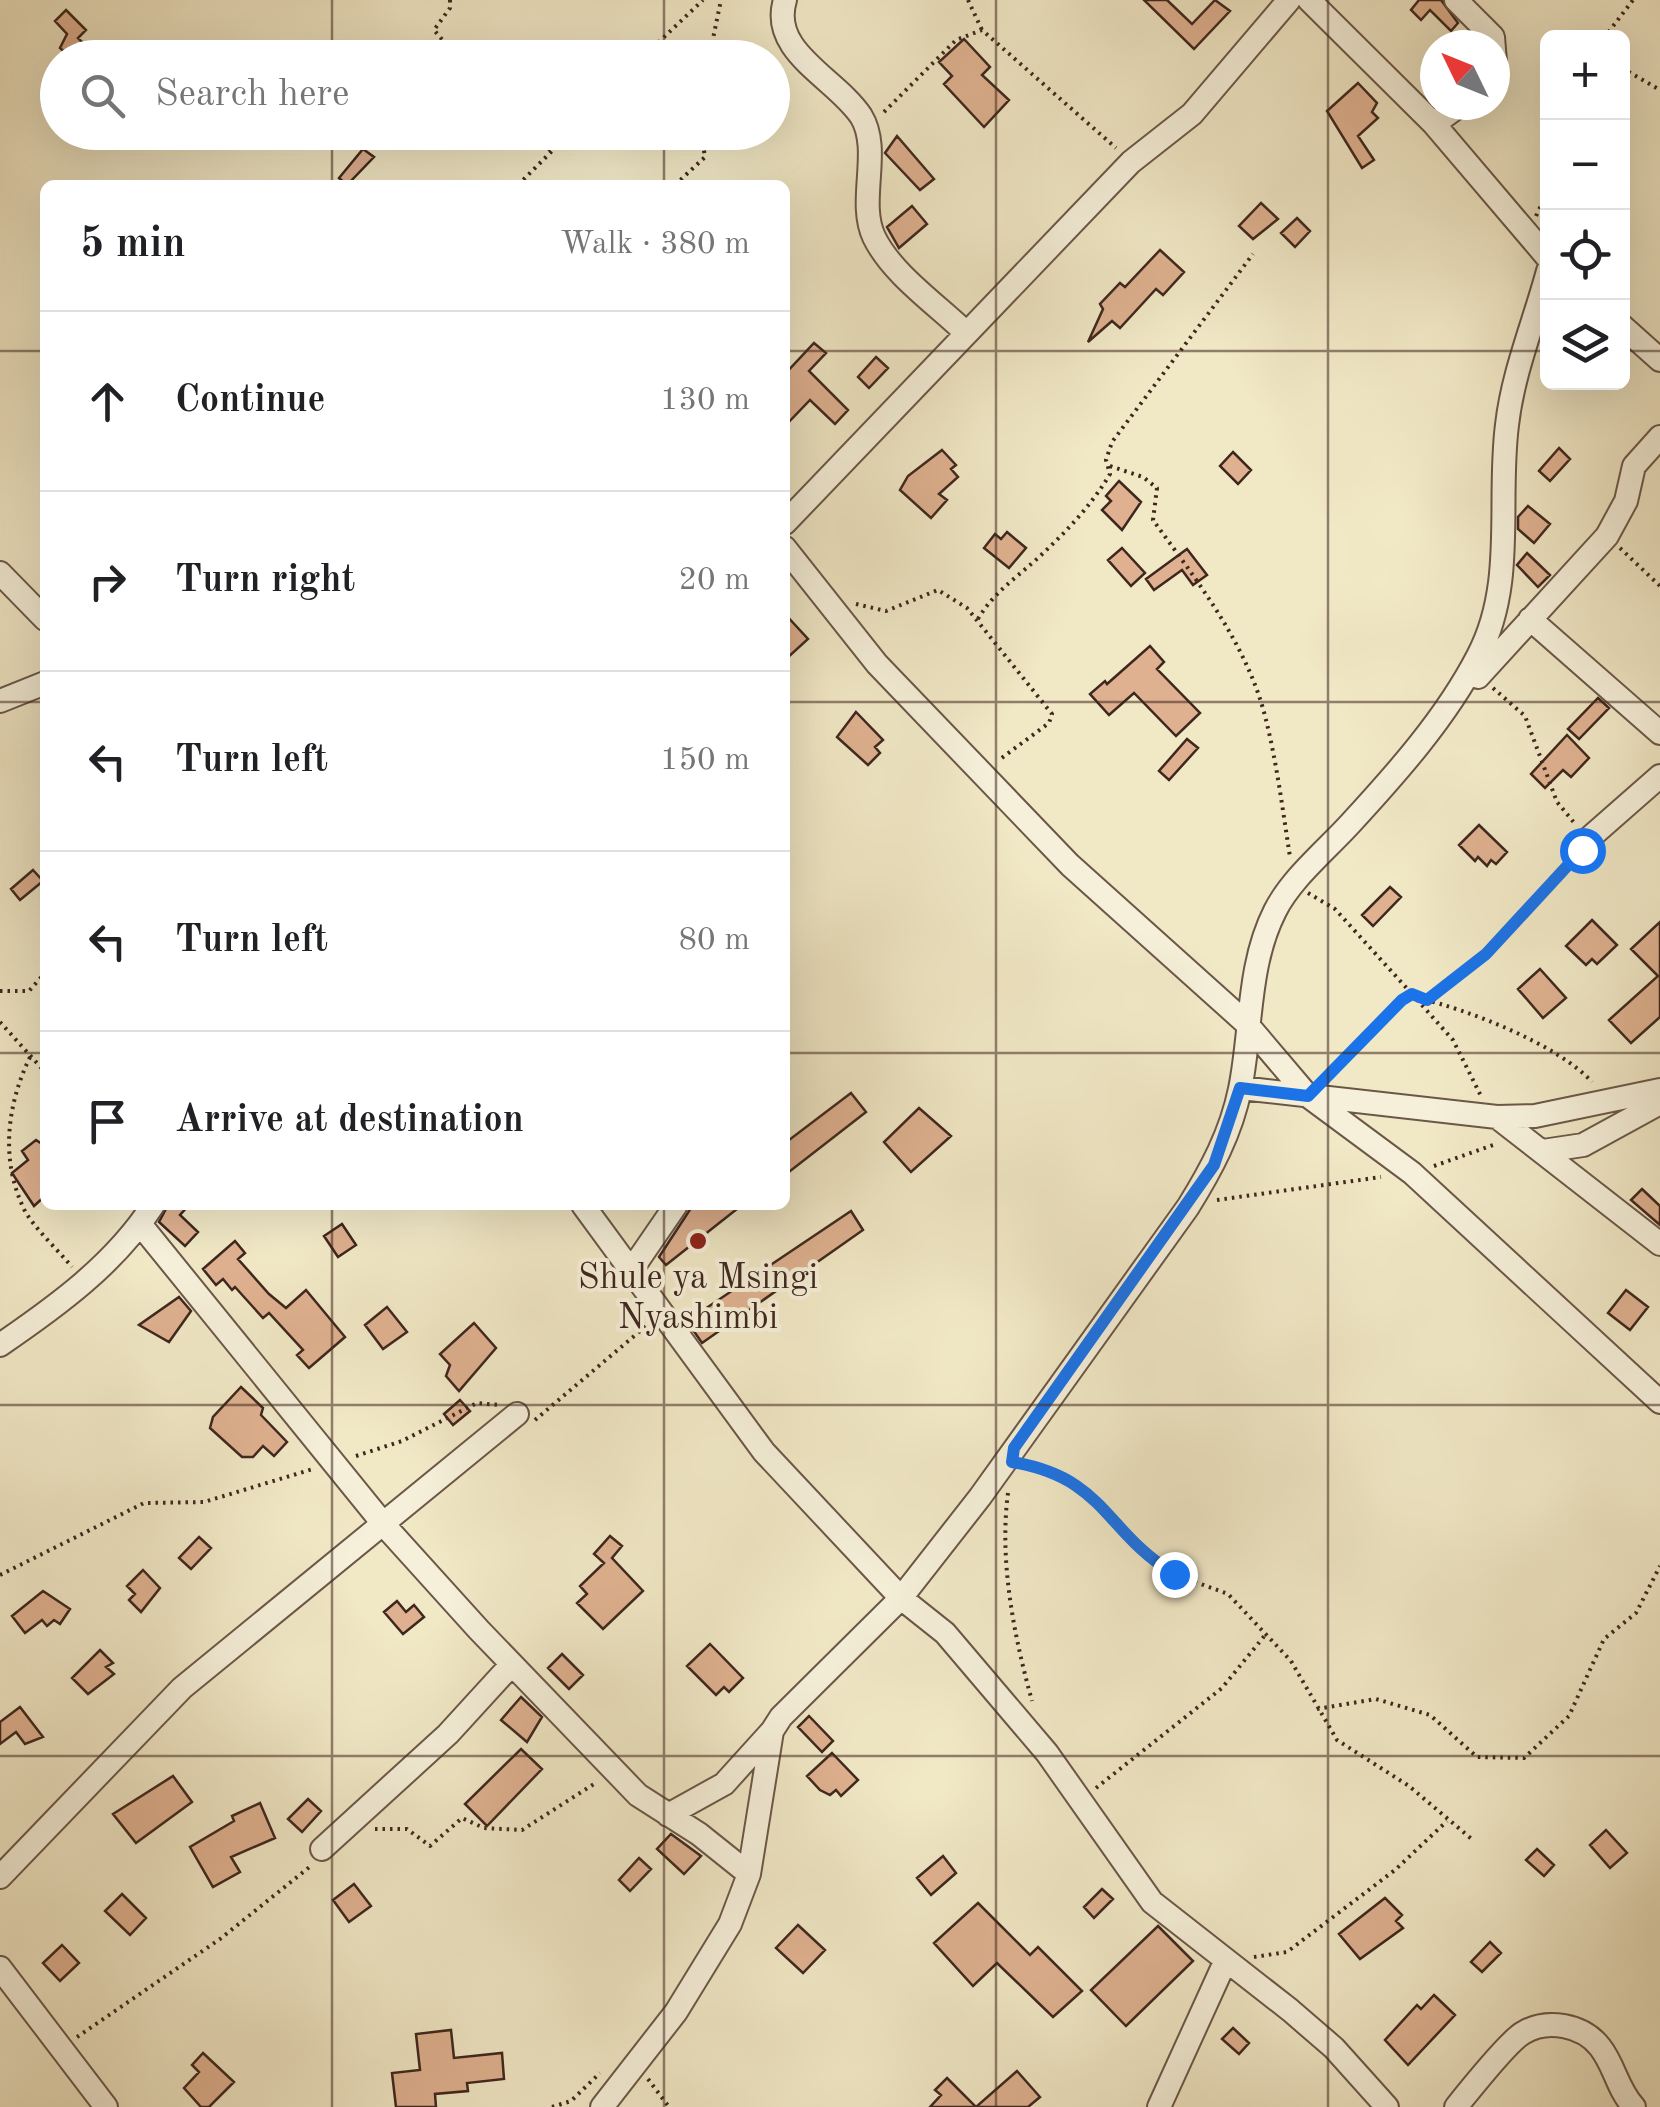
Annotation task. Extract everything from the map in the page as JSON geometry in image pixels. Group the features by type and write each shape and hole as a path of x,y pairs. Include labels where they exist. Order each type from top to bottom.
{"street":[{"path":"785,0 781,17 787,40"},
{"path":"790,517 1131,162 1192,114 1289,0"},
{"path":"1308,0 1434,124 1540,249"},
{"path":"1456,0 1485,30"},
{"path":"790,43 841,93 866,129 872,235 889,260 965,332"},
{"path":"1434,124 1439,120"},
{"path":"668,1815 724,1784 901,1598 1014,1448 1214,1165 1240,1088 1246,1023 1274,912 1294,884 1392,778 1480,652 1495,616 1503,572 1504,460 1512,389 1540,297"},
{"path":"1630,333 1660,360"},
{"path":"1475,680 1607,536 1626,501 1634,466 1660,437"},
{"path":"790,554 877,664 1070,865 1246,1023 1308,1096 1412,1173 1660,1402"},
{"path":"0,572 40,614"},
{"path":"1530,619 1660,733"},
{"path":"0,701 40,685"},
{"path":"1586,841 1660,776"},
{"path":"1240,1088 1498,1117 1535,1116 1660,1090"},
{"path":"1543,1151 1583,1145 1660,1103"},
{"path":"1498,1117 1660,1244"},
{"path":"586,1210 764,1452 901,1598 945,1633 1081,1800 1152,1902 1334,2048 1387,2107"},
{"path":"632,1269 673,1210"},
{"path":"0,1346 82,1284 147,1215 385,1526 618,1775 749,1874"},
{"path":"0,1878 182,1688 385,1526 517,1414"},
{"path":"320,1855 448,1734 512,1664"},
{"path":"602,2107 642,2061 714,1951 749,1874 772,1731"},
{"path":"1159,2107 1225,1962"},
{"path":"0,1968 106,2107"},
{"path":"1456,2107 1524,2032 1562,2025 1584,2032 1599,2046 1618,2087 1634,2107"}],"path":[{"path":"443,40 434,30 450,8 450,0"},
{"path":"661,40 703,0"},
{"path":"712,40 722,0"},
{"path":"968,0 982,30 1014,54 1131,162"},
{"path":"1610,30 1633,0"},
{"path":"866,129 956,40 982,30"},
{"path":"1630,73 1660,90"},
{"path":"680,180 705,157 704,150"},
{"path":"523,180 552,152"},
{"path":"1253,254 1112,442 1106,460 1110,466 1143,477 1158,488 1153,520 1202,586 1248,672 1266,720 1294,884 1334,909 1453,1040 1498,1117"},
{"path":"978,619 986,604 1049,548 1094,499 1110,466"},
{"path":"1607,536 1660,586"},
{"path":"827,600 886,611 938,590 958,599 978,619 1052,716 982,772"},
{"path":"1427,1000 1486,954 1586,841 1558,802 1525,716 1502,692 1475,680"},
{"path":"0,991 30,990 40,979"},
{"path":"1414,996 1554,1054 1584,1073 1609,1101"},
{"path":"1308,1096 1414,996"},
{"path":"0,1022 40,1067"},
{"path":"30,1057 8,1113 10,1181 28,1216 82,1284"},
{"path":"1188,1206 1260,1192 1412,1173 1520,1134"},
{"path":"1014,1448 1012,1462 1049,1468 1081,1485 1146,1557 1174,1574 1228,1594 1290,1661 1337,1740 1408,1786 1474,1841"},
{"path":"0,1575 144,1503 204,1502 337,1462"},
{"path":"1009,1490 1007,1558 1012,1603 1034,1706"},
{"path":"1317,1709 1376,1699 1430,1715 1477,1756 1524,1758 1569,1716 1604,1640 1636,1613 1660,1566"},
{"path":"1081,1800 1222,1688 1267,1633"},
{"path":"366,1830 407,1829 430,1846 462,1818 484,1828 522,1830 585,1788 618,1775"},
{"path":"1225,1962 1287,1952 1395,1870 1448,1820"},
{"path":"61,2048 220,1939 320,1855"},
{"path":"642,2061 657,2094 669,2107"}],"building":[{"path":"1144,0 1167,0 1192,24 1215,0 1230,11 1194,49"},
{"path":"1419,0 1441,0 1458,23 1450,30 1430,10 1421,20 1411,10"},
{"path":"66,10 86,30 80,40 64,40 67,34 55,21"},
{"path":"964,39 990,67 982,75 1009,100 984,127 944,84 952,76 939,62"},
{"path":"1358,83 1377,103 1372,112 1378,118 1358,136 1374,160 1362,168 1327,111"},
{"path":"897,136 934,179 920,190 885,153"},
{"path":"362,150 374,157 352,180 339,178"},
{"path":"1261,203 1278,219 1253,239 1239,226"},
{"path":"912,206 927,224 899,248 887,227"},
{"path":"1297,218 1310,231 1295,247 1281,233"},
{"path":"1160,250 1184,272 1163,295 1156,289 1120,328 1112,321 1088,342 1103,309 1100,304 1120,283 1125,287"},
{"path":"814,343 826,353 809,371 848,410 835,424 810,400 790,421 790,369"},
{"path":"876,357 888,368 869,388 858,377"},
{"path":"1559,448 1570,459 1550,481 1539,471"},
{"path":"942,450 956,465 951,469 958,477 939,494 947,500 931,518 900,490 908,476"},
{"path":"1233,452 1251,470 1238,484 1220,466"},
{"path":"1119,481 1141,502 1122,530 1102,510 1111,501 1106,496"},
{"path":"1528,506 1550,524 1534,543 1518,529 1518,517"},
{"path":"1007,532 1026,548 1009,568 984,548 995,534 1001,539"},
{"path":"1122,548 1145,573 1131,586 1108,560"},
{"path":"1187,549 1207,575 1193,585 1182,570 1154,590 1146,579"},
{"path":"1527,553 1550,575 1538,587 1517,565"},
{"path":"790,619 808,639 790,655"},
{"path":"1150,646 1164,662 1157,669 1200,713 1176,736 1134,693 1109,715 1090,694"},
{"path":"1598,698 1609,708 1579,739 1568,729"},
{"path":"856,712 883,740 875,747 880,753 868,765 837,737"},
{"path":"1567,735 1589,758 1571,777 1563,770 1545,788 1531,774"},
{"path":"1187,739 1198,748 1169,780 1159,771"},
{"path":"1479,825 1507,852 1496,864 1491,860 1487,866 1478,857 1475,861 1459,845"},
{"path":"33,870 40,878 40,883 20,900 11,889"},
{"path":"1390,887 1401,897 1373,926 1362,915"},
{"path":"1592,920 1617,945 1597,964 1592,959 1586,965 1566,946"},
{"path":"1660,922 1660,1017 1631,1043 1609,1020 1658,976 1631,949"},
{"path":"1540,969 1566,998 1543,1018 1518,989"},
{"path":"851,1093 866,1112 790,1171 790,1139"},
{"path":"919,1108 951,1136 911,1172 884,1142"},
{"path":"36,1140 40,1143 40,1201 34,1206 12,1173 28,1160 22,1151"},
{"path":"1642,1189 1660,1206 1660,1225 1631,1200"},
{"path":"165,1210 184,1210 180,1215 198,1232 185,1246 159,1222"},
{"path":"690,1210 736,1210 666,1265 659,1257"},
{"path":"851,1211 863,1230 702,1343 687,1321"},
{"path":"342,1224 356,1245 338,1257 324,1236"},
{"path":"235,1241 245,1253 238,1259 269,1294 286,1308 306,1290 345,1337 309,1368 297,1355 303,1350 269,1313 263,1318 235,1287 232,1290 223,1279 216,1285 203,1269"},
{"path":"1626,1290 1648,1307 1630,1330 1608,1313"},
{"path":"179,1297 191,1311 169,1342 139,1325"},
{"path":"387,1307 407,1332 383,1349 365,1325"},
{"path":"474,1323 496,1348 459,1391 446,1376 450,1365 440,1354"},
{"path":"241,1387 263,1408 261,1415 287,1442 274,1456 263,1446 253,1457 242,1457 210,1428 213,1417"},
{"path":"460,1400 470,1411 453,1425 444,1414"},
{"path":"610,1536 622,1546 612,1558 643,1591 603,1629 577,1603 587,1594 580,1586 604,1563 594,1554"},
{"path":"199,1537 211,1548 191,1569 179,1558"},
{"path":"143,1570 160,1588 141,1612 129,1600 135,1594 127,1586"},
{"path":"43,1591 70,1609 60,1624 54,1620 47,1626 42,1620 25,1633 12,1616"},
{"path":"397,1601 406,1612 414,1605 424,1617 403,1634 384,1612"},
{"path":"710,1644 743,1678 729,1692 724,1687 716,1695 687,1666"},
{"path":"100,1650 113,1663 106,1667 114,1674 88,1694 72,1678"},
{"path":"562,1654 583,1675 569,1689 548,1668"},
{"path":"521,1697 542,1717 527,1742 501,1720"},
{"path":"20,1707 43,1737 25,1744 16,1732 0,1744 0,1722"},
{"path":"809,1716 833,1741 822,1752 798,1727"},
{"path":"521,1749 542,1769 487,1826 465,1804"},
{"path":"832,1753 858,1780 841,1796 836,1790 830,1795 820,1790 807,1776"},
{"path":"173,1776 192,1802 136,1843 113,1814"},
{"path":"308,1799 321,1811 302,1832 288,1819"},
{"path":"260,1803 275,1838 231,1857 240,1872 213,1887 190,1847 234,1821 232,1816"},
{"path":"1606,1830 1627,1853 1610,1868 1590,1845"},
{"path":"671,1834 701,1856 684,1874 657,1849"},
{"path":"1537,1849 1554,1865 1544,1876 1526,1860"},
{"path":"943,1856 956,1873 931,1895 917,1878"},
{"path":"639,1858 651,1869 630,1891 619,1880"},
{"path":"354,1884 371,1906 349,1922 333,1900"},
{"path":"1102,1889 1113,1899 1094,1918 1084,1907"},
{"path":"122,1894 146,1918 130,1935 105,1911"},
{"path":"1385,1898 1402,1915 1396,1921 1403,1928 1360,1959 1339,1934"},
{"path":"978,1903 1030,1955 1038,1947 1082,1991 1053,2017 997,1963 973,1986 934,1943"},
{"path":"798,1925 825,1950 803,1973 776,1948"},
{"path":"1158,1926 1193,1961 1126,2026 1091,1990"},
{"path":"1490,1942 1501,1953 1482,1972 1471,1962"},
{"path":"62,1945 79,1963 60,1981 43,1963"},
{"path":"1434,1995 1455,2015 1408,2065 1385,2040 1417,2005 1421,2009"},
{"path":"1233,2028 1249,2043 1239,2054 1222,2039"},
{"path":"451,2030 454,2058 502,2053 504,2079 467,2083 468,2091 435,2094 436,2107 396,2107 392,2073 420,2070 416,2034"},
{"path":"203,2053 234,2082 209,2107 201,2107 184,2088 199,2072 192,2065"},
{"path":"1017,2071 1040,2097 1028,2107 976,2107"},
{"path":"947,2078 976,2107 930,2107 941,2095 935,2090"}],"place":[{"name":"Shule ya Msingi Nyashimbi","path":"698,1241"}],"route":[{"path":"1174,1574 1146,1557 1081,1485 1049,1468 1012,1462 1014,1448 1154,1256 1214,1165 1240,1088 1308,1096 1402,1000 1412,994 1427,1000 1486,954 1582,850"}]}
